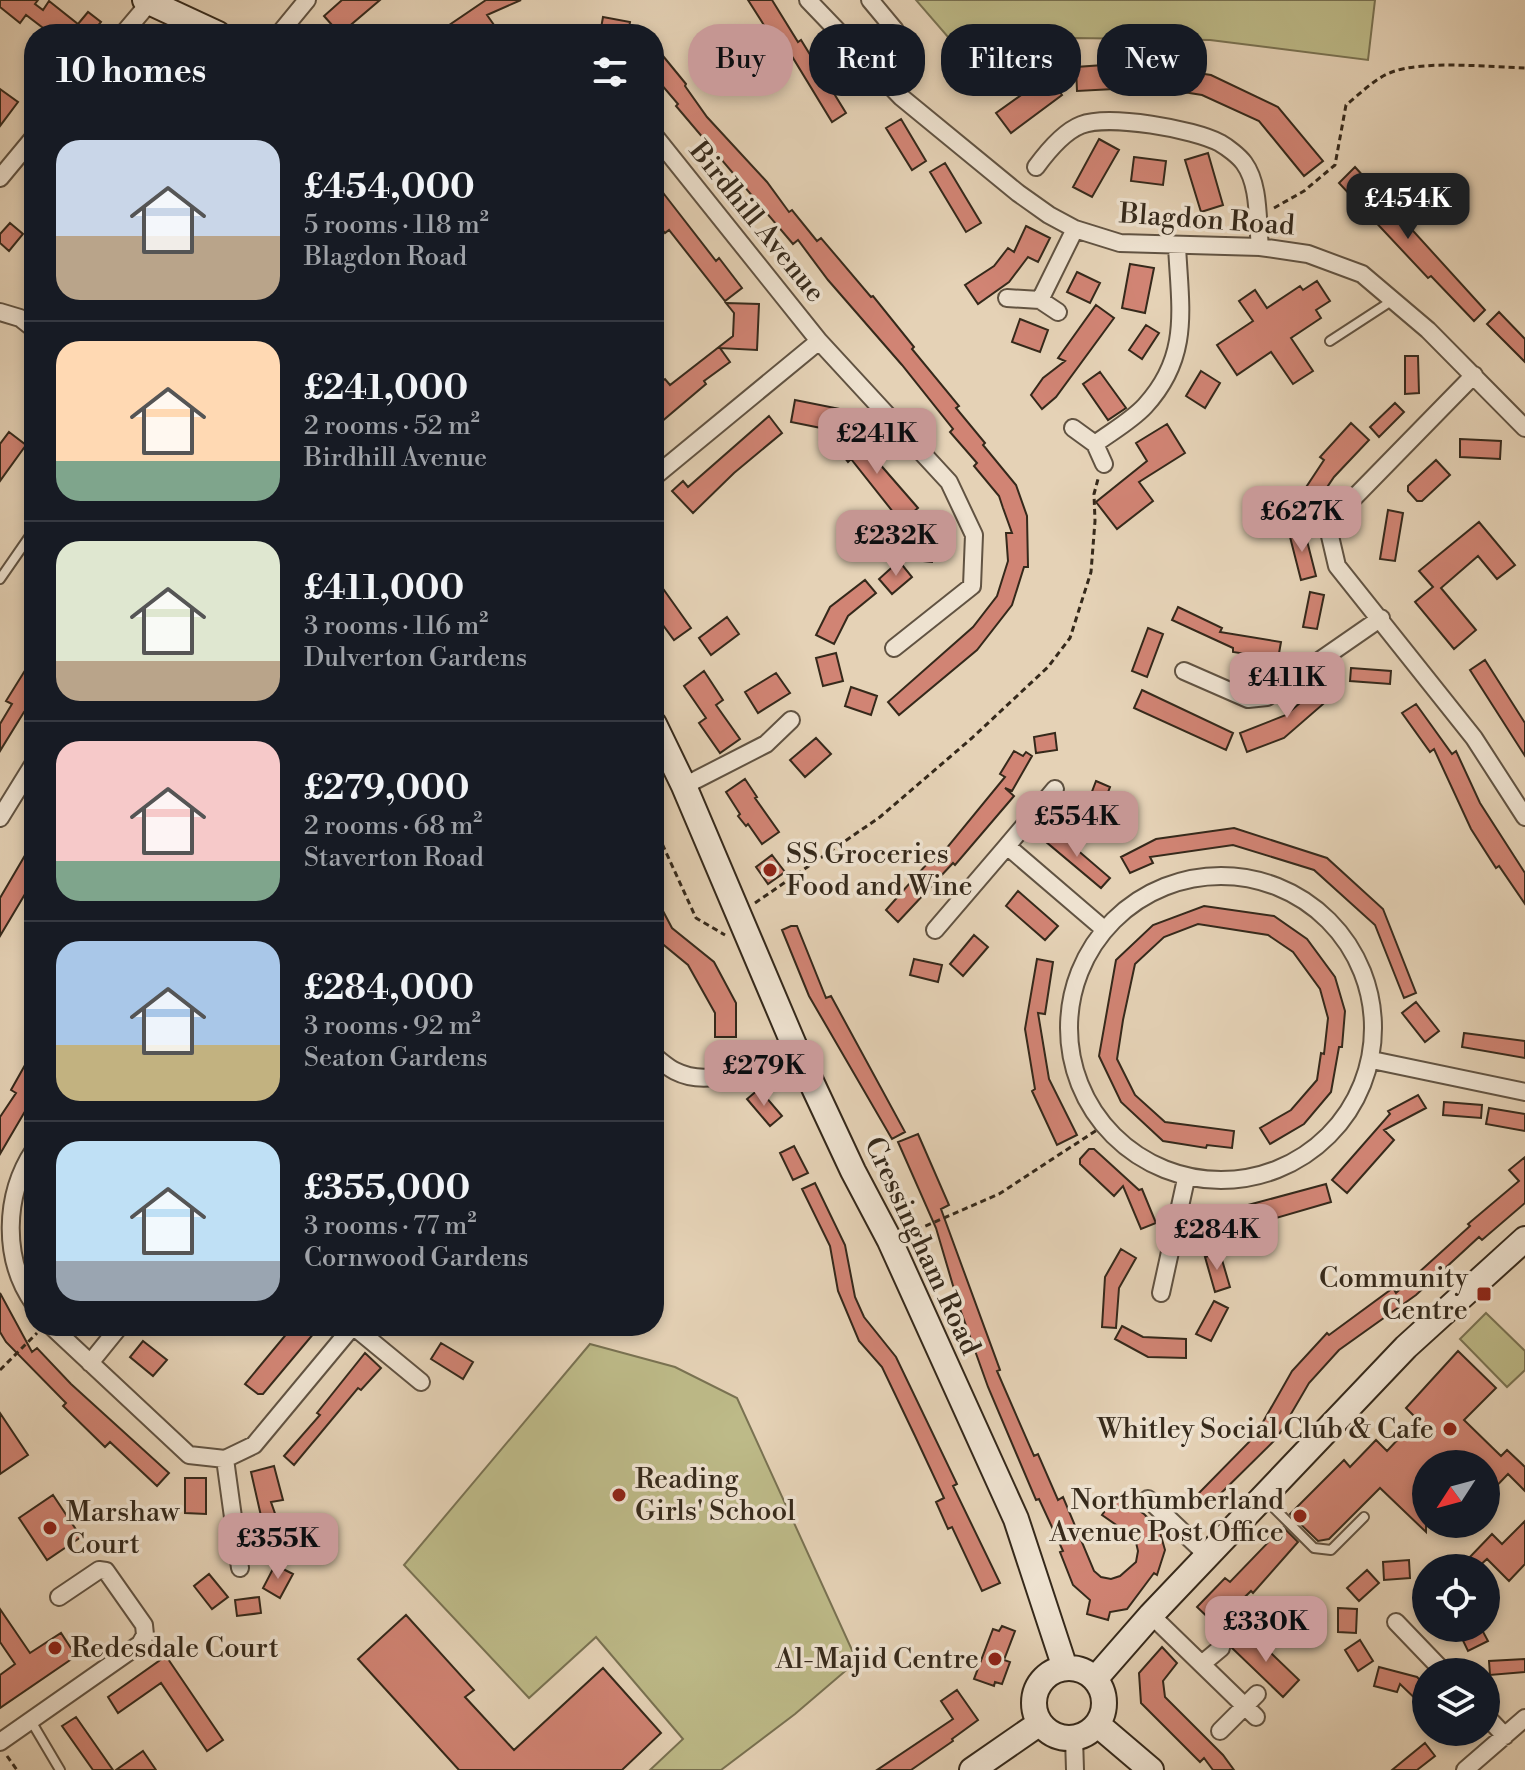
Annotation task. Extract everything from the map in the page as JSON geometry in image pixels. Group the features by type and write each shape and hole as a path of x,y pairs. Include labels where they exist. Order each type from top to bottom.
{"street":[{"path":"287,24 307,0"},
{"name":"Blagdon Road","path":"808,0 830,24"},
{"path":"870,0 890,24"},
{"path":"131,24 148,1 197,24"},
{"name":"Blagdon Road","path":"900,96 1018,193 1075,229 1120,243 1260,247 1308,254 1362,274 1394,299 1525,428"},
{"path":"1036,167 1050,148 1081,125 1124,121 1185,131 1221,143 1243,162 1254,184 1260,247"},
{"name":"Birdhill Avenue","path":"664,147 819,341 949,482 974,535 972,586 894,648"},
{"path":"0,178 24,149"},
{"path":"1040,300 1075,229"},
{"path":"1095,444 1144,407 1170,372 1181,334 1177,246"},
{"path":"1007,298 1040,300 1058,312"},
{"path":"0,312 24,321"},
{"name":"Birdhill Avenue","path":"664,469 819,341"},
{"path":"1474,375 1340,512 1330,536 1337,566 1474,738 1525,817"},
{"path":"1073,428 1095,444 1104,464"},
{"path":"1184,671 1248,699 1267,697 1381,618"},
{"path":"684,786 766,744 791,720"},
{"name":"Cressingham Road","path":"664,745 794,1045 890,1241 1016,1519 1065,1668"},
{"path":"0,818 24,779"},
{"path":"935,930 1055,789"},
{"path":"1007,846 1105,930"},
{"path":"1236,876 1285,889 1327,917 1354,952 1373,1004 1372,1060 1357,1100 1335,1130 1302,1158 1267,1172 1222,1181 1186,1179 1139,1158 1103,1126 1087,1103 1074,1072 1068,1034 1070,1003 1080,966 1105,930 1139,898 1186,879 1236,876"},
{"path":"664,1063 676,1072 705,1078 737,1072 794,1045"},
{"path":"1372,1060 1525,1092"},
{"path":"24,1172 11,1200 11,1247 24,1285"},
{"path":"1161,1293 1186,1179"},
{"path":"1095,1679 1151,1615 1406,1347 1522,1248"},
{"path":"62,1336 189,1455 225,1459 254,1445 345,1336"},
{"path":"90,1363 112,1336"},
{"path":"365,1336 421,1382"},
{"path":"225,1459 240,1568"},
{"path":"1148,1499 1208,1556"},
{"path":"0,1744 140,1644 145,1635 144,1625 106,1571 99,1570 59,1597"},
{"path":"1151,1615 1250,1712"},
{"path":"1396,1622 1431,1658"},
{"path":"1203,1663 1221,1648"},
{"path":"1065,1668 1076,1668 1095,1679 1104,1702 1097,1724 1083,1736 1074,1738 1055,1735 1040,1723 1035,1712 1037,1688 1053,1671 1065,1668"},
{"path":"1220,1731 1250,1712 1257,1694"},
{"path":"1465,1770 1525,1718"},
{"path":"972,1770 1040,1723"},
{"path":"1097,1724 1151,1770"},
{"path":"1500,1731 1505,1736"},
{"path":"1074,1738 1075,1770"}],"lane":[{"path":"1330,341 1394,299"},
{"path":"0,579 24,544"},
{"path":"1263,1497 1314,1548 1331,1550 1364,1517"},
{"path":"31,1720 60,1770"}],"path":[{"path":"1257,218 1304,191 1335,165 1346,105 1382,78 1417,66 1525,68"},
{"path":"739,915 880,817 1048,667 1070,638 1091,572 1094,494 1104,464"},
{"path":"664,848 696,918 755,954"},
{"path":"890,1241 999,1194 1103,1126"},
{"path":"0,1370 34,1336"},
{"path":"0,1744 17,1770"}],"shaded area":[{"path":"916,0 1375,0 1368,60 1207,40 1207,24 1097,24 1097,38 1081,38 1081,24 941,24 941,29"},
{"path":"1486,1313 1525,1351 1525,1370 1507,1387 1460,1339"},
{"path":"590,1344 675,1367 737,1398 857,1661 795,1714 721,1770 650,1770 683,1739 596,1637 529,1698 404,1565"}],"building":[{"path":"0,0 38,0 35,4 43,10 49,1 78,24 38,24 26,15 20,23 0,7"},
{"path":"342,0 380,0 352,24 331,24 324,16"},
{"path":"486,0 521,0 487,15 493,24 451,24"},
{"path":"748,0 772,0 787,24 763,24"},
{"path":"88,12 101,22 99,24 78,24"},
{"path":"603,17 630,22 630,24 602,24"},
{"path":"793,34 809,53 809,84 793,58"},
{"path":"664,57 686,84 688,96 692,96 707,117 767,182 789,212 792,210 817,241 821,238 873,296 1016,485 1027,516 1028,567 1024,567 1012,605 977,650 899,715 888,702 973,627 997,596 1008,561 1006,533 1012,533 999,496 974,466 977,463 950,432 953,429 902,365 828,280 798,240 793,244 676,106 678,104 664,88"},
{"path":"1097,66 1097,90 1081,91 1081,67"},
{"path":"1207,74 1278,107 1323,161 1304,176 1259,121 1204,96 1207,96"},
{"path":"0,89 18,102 0,126"},
{"path":"816,96 836,96 846,113 832,122"},
{"path":"1020,96 1061,96 1011,133 996,113"},
{"path":"901,119 926,161 912,170 886,128"},
{"path":"1099,139 1119,150 1092,197 1073,187"},
{"path":"1208,153 1223,205 1201,212 1185,160"},
{"path":"1134,157 1166,161 1163,185 1131,181"},
{"path":"945,163 981,223 966,232 930,172"},
{"path":"1355,167 1485,310 1474,321 1431,276 1428,278 1339,183"},
{"path":"664,194 716,261 719,258 742,288 725,301 669,230 665,233"},
{"path":"10,223 23,234 9,251 0,243 0,234"},
{"path":"1026,226 1050,238 1038,262 1028,257 1009,282 978,304 965,285 994,266 1008,248 1014,252"},
{"path":"1130,264 1154,268 1145,313 1122,308"},
{"path":"1077,272 1100,283 1090,303 1067,292"},
{"path":"1317,281 1330,301 1316,310 1321,318 1291,338 1313,371 1293,384 1271,352 1237,375 1217,345 1253,321 1239,301 1255,290 1267,308 1300,286 1303,290"},
{"path":"726,303 759,304 757,350 720,348 730,362 704,381 706,384 664,420 664,380 670,385 733,336 734,313"},
{"path":"1096,305 1114,318 1056,397 1042,409 1031,395 1043,378 1065,361 1058,358"},
{"path":"1499,312 1525,339 1525,362 1487,324"},
{"path":"1020,319 1048,330 1040,352 1012,342"},
{"path":"1146,325 1159,333 1142,359 1129,350"},
{"path":"1405,356 1418,356 1419,393 1405,394"},
{"path":"1201,371 1220,383 1205,408 1186,396"},
{"path":"1100,372 1126,408 1108,420 1083,384"},
{"path":"795,400 840,409 836,431 791,422"},
{"path":"1395,403 1404,412 1379,437 1370,427"},
{"path":"769,416 782,433 693,513 672,491 683,481 688,487"},
{"path":"1351,423 1369,440 1334,477 1305,520 1291,510 1324,460 1320,457"},
{"path":"1167,424 1185,453 1139,482 1153,501 1117,529 1096,502 1147,461 1136,443"},
{"path":"851,431 918,508 901,522 851,459 848,462 834,444"},
{"path":"9,432 24,443 0,481 0,444"},
{"path":"1460,439 1501,441 1500,459 1460,457"},
{"path":"1436,460 1450,475 1422,501 1417,501 1408,491 1408,486"},
{"path":"1388,510 1403,513 1395,561 1380,559"},
{"path":"1479,522 1515,565 1497,579 1478,556 1441,588 1476,630 1454,649 1415,602 1433,587 1419,571"},
{"path":"1304,529 1316,576 1301,580 1289,533"},
{"path":"918,533 936,536 932,562 914,560"},
{"path":"899,561 912,577 892,594 879,579"},
{"path":"865,580 876,593 848,616 834,644 816,635 830,607"},
{"path":"664,590 691,628 674,640 664,626"},
{"path":"1310,592 1324,595 1317,629 1303,627"},
{"path":"1178,607 1222,628 1220,632 1281,642 1278,659 1233,652 1233,648 1172,620"},
{"path":"727,617 739,634 711,655 699,638"},
{"path":"1148,628 1163,634 1147,677 1132,671"},
{"path":"836,653 843,681 823,686 816,658"},
{"path":"1485,660 1525,723 1525,756 1470,670"},
{"path":"1351,668 1391,671 1390,684 1350,681"},
{"path":"704,671 723,700 716,705 740,739 720,753 699,723 706,718 684,686"},
{"path":"24,672 24,712 0,751 0,724 12,704 6,701"},
{"path":"776,673 790,693 758,713 745,692"},
{"path":"1327,680 1337,692 1284,738 1247,752 1240,733 1286,715"},
{"path":"851,687 877,696 871,715 845,706"},
{"path":"1142,690 1233,733 1226,750 1134,708"},
{"path":"1416,704 1452,754 1456,751 1480,803 1525,873 1525,904 1499,866 1496,868 1471,829 1434,749 1430,752 1402,713"},
{"path":"1055,733 1057,750 1036,753 1034,737"},
{"path":"816,738 831,754 805,777 790,760"},
{"path":"1014,751 1023,756 1026,752 1032,756 1012,791 1005,788 1014,796 955,865 953,863 898,922 886,910 933,857 937,860 1005,777 1000,774"},
{"path":"745,779 779,832 762,844 738,816 740,814 726,792"},
{"path":"1096,781 1110,787 1096,823 1082,818"},
{"path":"1234,828 1327,858 1383,909 1416,993 1404,998 1375,925 1314,870 1233,845 1150,857 1153,863 1130,873 1121,857 1156,839"},
{"path":"1054,830 1110,878 1101,888 1045,841"},
{"name":"SS Groceries Food and Wine","path":"772,855 785,872 768,884 756,867"},
{"path":"24,857 24,896 0,936 0,898"},
{"path":"1018,891 1058,926 1045,940 1006,906"},
{"path":"1204,906 1274,916 1307,939 1335,977 1345,1011 1342,1047 1339,1047 1331,1092 1304,1124 1270,1144 1260,1128 1291,1110 1317,1080 1328,1018 1320,989 1293,952 1268,935 1198,924 1164,937 1135,964 1123,1020 1117,1059 1135,1095 1165,1122 1234,1131 1232,1148 1207,1145 1206,1148 1163,1141 1121,1102 1099,1056 1116,960 1153,925"},
{"path":"664,913 672,928 714,962 736,1003 736,1037 715,1037 715,1013 688,965 664,945"},
{"path":"797,926 826,998 831,996 905,1132 892,1139 809,996 782,930"},
{"path":"974,935 988,947 963,976 950,964"},
{"path":"914,959 942,965 938,982 910,975"},
{"path":"1037,959 1053,962 1045,1014 1038,1013 1049,1079 1077,1135 1057,1145 1032,1091 1035,1089 1025,1029"},
{"path":"1416,1002 1439,1031 1425,1042 1402,1013"},
{"path":"1464,1033 1525,1041 1525,1058 1462,1047"},
{"path":"24,1067 24,1113 0,1154 0,1117 16,1093 11,1090"},
{"path":"759,1089 782,1116 770,1126 747,1099"},
{"path":"1418,1095 1426,1108 1384,1130 1394,1140 1347,1193 1332,1180 1390,1114 1388,1111"},
{"path":"1444,1102 1482,1105 1481,1118 1443,1115"},
{"path":"1489,1108 1525,1114 1525,1131 1486,1124"},
{"path":"918,1134 949,1205 941,1209 1000,1370 997,1371 1034,1456 1038,1454 1058,1500 1063,1497 1094,1571 1101,1577 1111,1579 1120,1576 1136,1562 1138,1551 1135,1538 1102,1515 1116,1496 1144,1514 1159,1529 1165,1550 1157,1575 1154,1573 1127,1609 1110,1612 1108,1620 1087,1614 1090,1600 1073,1585 1060,1552 1063,1551 1039,1499 1036,1500 988,1387 936,1228 898,1142"},
{"path":"794,1146 808,1173 793,1180 780,1153"},
{"path":"1089,1149 1094,1149 1139,1190 1142,1189 1156,1223 1141,1229 1123,1186 1114,1196 1080,1164 1080,1159"},
{"path":"1525,1157 1525,1203 1482,1240 1479,1237 1416,1295 1339,1350 1309,1383 1277,1438 1208,1506 1197,1495 1255,1436 1292,1371 1327,1333 1329,1335 1393,1288 1396,1293 1470,1226 1468,1224 1519,1181 1509,1170"},
{"path":"815,1183 845,1245 855,1297 864,1317 896,1357 1000,1583 982,1591 952,1527 948,1529 936,1502 944,1498 882,1367 859,1341 838,1291 830,1246 802,1189"},
{"path":"1326,1184 1331,1202 1262,1222 1259,1213 1219,1242 1209,1228 1237,1208"},
{"path":"1121,1249 1136,1258 1119,1288 1116,1328 1102,1327 1105,1277"},
{"path":"1220,1253 1230,1287 1215,1292 1205,1257"},
{"path":"0,1293 32,1352 37,1348 71,1384 169,1473 157,1486 110,1442 105,1447 63,1406 66,1403 6,1342 0,1332"},
{"path":"1214,1301 1228,1308 1211,1341 1196,1334"},
{"path":"1122,1326 1143,1337 1186,1339 1186,1358 1148,1357 1115,1339"},
{"path":"285,1336 312,1336 263,1394 258,1394 245,1384"},
{"path":"143,1341 167,1360 153,1376 130,1357"},
{"path":"441,1343 473,1362 463,1379 431,1359"},
{"path":"1458,1351 1496,1388 1464,1420 1495,1450 1412,1450 1412,1519 1380,1488 1329,1539 1318,1541 1290,1514 1344,1460 1350,1467 1376,1440 1387,1451 1417,1419 1406,1408"},
{"path":"365,1353 381,1368 361,1390 358,1388 294,1465 284,1456 320,1415 317,1413"},
{"path":"0,1413 28,1455 0,1474"},
{"path":"1507,1450 1525,1467 1525,1491 1508,1474 1500,1482 1500,1455"},
{"path":"274,1466 283,1500 271,1502 286,1545 273,1550 251,1472"},
{"path":"185,1478 206,1478 206,1514 185,1513"},
{"name":"Marshaw Court","path":"53,1495 81,1537 47,1560 19,1518"},
{"path":"1525,1521 1525,1564 1509,1581 1500,1572 1500,1554 1473,1554 1488,1538 1496,1538 1502,1544"},
{"path":"1283,1527 1298,1542 1253,1593 1251,1591 1216,1625 1197,1607 1225,1578 1230,1582"},
{"path":"1409,1560 1410,1578 1384,1580 1383,1562"},
{"path":"275,1565 293,1574 280,1598 263,1588"},
{"path":"1367,1570 1379,1583 1359,1601 1347,1588"},
{"path":"209,1574 228,1597 212,1609 194,1586"},
{"path":"259,1597 261,1613 237,1616 235,1600"},
{"path":"1338,1608 1357,1609 1356,1633 1338,1632"},
{"name":"Redesdale Court","path":"0,1609 30,1653 61,1633 76,1656 0,1708 0,1675 15,1664 0,1642"},
{"path":"406,1615 474,1690 465,1697 514,1750 603,1668 661,1733 622,1770 459,1770 358,1659"},
{"path":"1002,1626 1015,1631 1004,1660 1010,1662 1002,1684 995,1682 994,1686 974,1679 993,1629 999,1631"},
{"path":"1248,1631 1299,1680 1283,1697 1232,1648"},
{"path":"1360,1640 1373,1661 1358,1671 1345,1650"},
{"path":"1464,1642 1486,1642 1468,1651"},
{"path":"1162,1647 1177,1663 1163,1681 1165,1697 1234,1770 1213,1770 1204,1758 1200,1762 1141,1703 1139,1673"},
{"path":"166,1656 223,1740 207,1751 161,1683 118,1713 108,1697"},
{"path":"1525,1659 1525,1672 1500,1674 1500,1660"},
{"path":"1379,1667 1412,1676 1412,1696 1400,1684 1397,1692 1374,1686"},
{"path":"957,1690 978,1720 911,1770 877,1770 953,1719 941,1701"},
{"path":"76,1717 113,1770 93,1770 62,1726"},
{"path":"1421,1746 1427,1746 1435,1756 1417,1770 1392,1770"},
{"path":"143,1751 156,1770 116,1770"}],"place":[{"name":"SS Groceries Food and Wine","path":"770,870"},
{"name":"Community Centre","path":"1484,1294"},
{"name":"Whitley Social Club & Cafe","path":"1450,1429"},
{"name":"Reading Girls' School","path":"619,1495"},
{"name":"Northumberland Avenue Post Office","path":"1300,1516"},
{"name":"Marshaw Court","path":"50,1528"},
{"name":"Redesdale Court","path":"55,1648"},
{"name":"Al-Majid Centre","path":"995,1659"}]}
